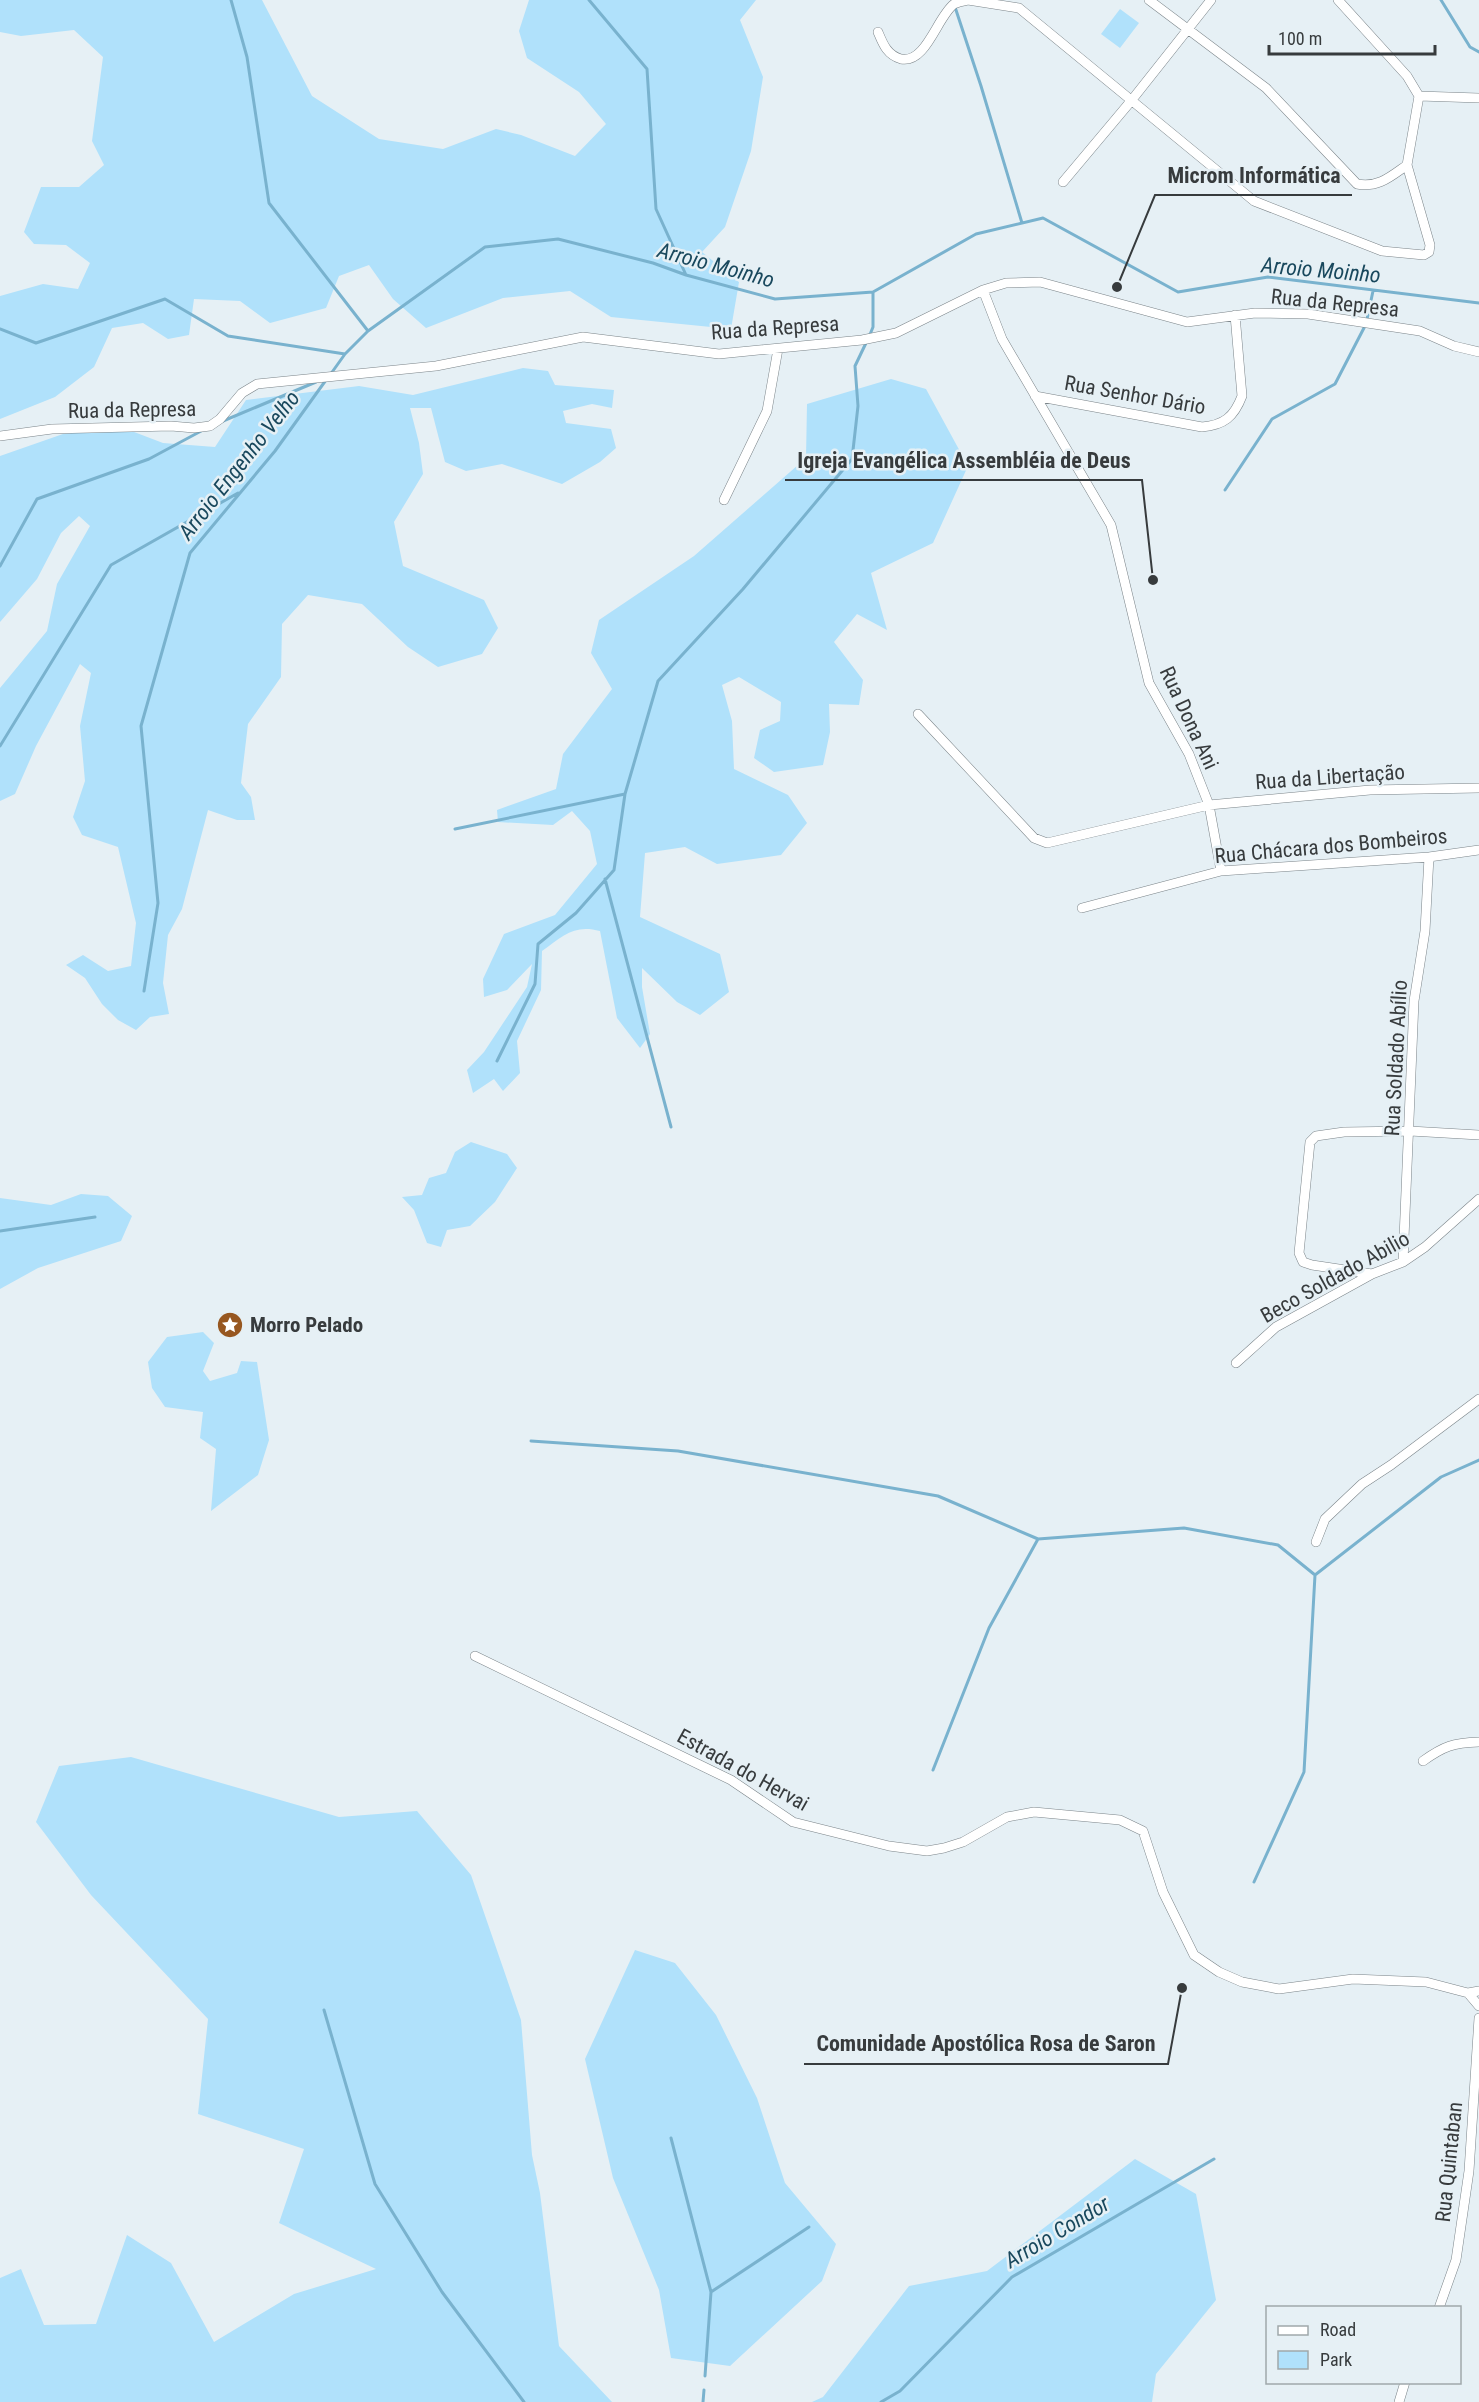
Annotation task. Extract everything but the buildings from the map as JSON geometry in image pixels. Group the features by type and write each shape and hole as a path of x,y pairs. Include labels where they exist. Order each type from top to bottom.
{"street":[{"path":"878,32 885,49 894,57 906,60 916,56 955,3 968,0 1019,8 1254,201 1382,250 1424,255 1428,252 1430,245 1407,165 1419,96 1407,76 1338,0"},
{"path":"1149,0 1266,88 1357,184 1367,186 1379,184 1407,165"},
{"path":"1063,182 1211,0"},
{"path":"1419,96 1479,98"},
{"name":"Rua da Represa","path":"0,436 52,429 210,426 220,419 242,393 257,384 436,366 583,337 719,354 862,340 896,333 983,290 1006,283 1040,282 1187,322 1256,313 1308,314 1420,331 1479,352"},
{"name":"Rua Dona Ani","path":"983,290 1002,339 1111,525 1149,683 1189,754 1209,805 1221,871"},
{"name":"Rua Senhor Dário","path":"1035,396 1202,427 1218,426 1237,408 1242,396 1235,315"},
{"path":"724,500 767,411 778,349"},
{"name":"Rua da Libertação","path":"918,714 1034,838 1047,843 1209,805 1370,790 1479,788"},
{"name":"Rua Chácara dos Bombeiros","path":"1082,908 1221,871 1429,857 1479,850"},
{"name":"Rua Soldado Abílio","path":"1403,1262 1414,1000 1425,931 1429,857"},
{"path":"1372,1274 1312,1265 1304,1262 1299,1253 1310,1142 1316,1136 1344,1132 1410,1131 1479,1135"},
{"name":"Beco Soldado Abilio","path":"1236,1363 1276,1327 1372,1274 1403,1262 1425,1247 1479,1199"},
{"path":"1316,1542 1325,1519 1362,1484 1479,1399"},
{"name":"Estrada do Hervai","path":"475,1656 731,1780 793,1822 890,1846 927,1851 963,1842 1007,1817 1034,1812 1120,1820 1143,1831 1163,1892 1194,1955 1219,1972 1242,1982 1279,1989 1353,1978 1426,1983 1468,1993"},
{"path":"1423,1761 1443,1747 1479,1742"},
{"path":"1479,1991 1468,1993 1479,2006"},
{"name":"Rua Quintaban","path":"1438,2306 1456,2260 1469,2171 1479,2018"},
{"path":"1399,2402 1404,2384"}],"green space":[{"path":"0,0 262,0 312,96 379,139 443,149 496,129 521,135 575,156 606,124 579,92 527,58 519,31 529,0 756,0 740,20 763,77 751,151 725,227 702,252 739,282 731,329 611,317 570,291 503,298 426,328 393,299 369,265 339,276 326,308 270,323 240,301 194,299 189,335 168,339 143,323 112,328 94,367 55,397 0,419 0,296 43,284 78,289 90,263 66,245 34,244 24,232 41,187 79,187 104,165 92,141 103,57 74,30 21,36 0,32"},
{"path":"1120,9 1139,23 1120,48 1101,34"},
{"path":"523,368 548,371 555,385 614,390 612,408 592,404 563,411 566,423 611,429 616,448 600,462 562,484 502,464 466,471 445,462 431,408 410,408 419,443 423,474 394,522 403,566 484,600 498,628 482,654 438,667 408,647 362,604 308,595 282,624 281,677 248,724 241,783 251,797 255,820 237,820 208,810 182,909 168,935 163,983 169,1014 150,1017 136,1030 118,1020 102,1004 85,978 66,965 83,955 108,971 131,966 136,923 118,847 82,835 73,817 85,781 80,726 91,673 80,664 36,746 15,794 0,801 0,688 47,631 57,584 90,526 79,516 61,533 37,579 0,622 0,456 63,434 121,427 163,443 215,447 246,400 359,386 413,395"},
{"path":"891,379 926,389 968,466 933,543 871,573 887,630 857,614 834,642 863,680 859,705 829,704 830,732 823,765 774,772 754,758 760,730 780,721 781,702 739,677 722,685 732,721 734,769 788,795 807,823 781,855 717,864 685,847 645,853 640,917 720,954 729,992 700,1015 677,1002 642,968 642,987 650,1034 640,1048 617,1018 600,931 576,930 542,951 541,990 517,1041 520,1073 503,1091 494,1079 473,1093 467,1070 484,1052 527,987 532,964 507,990 484,997 483,979 504,934 555,915 597,864 590,831 572,811 553,825 498,822 497,810 556,789 563,754 612,689 591,653 599,620 694,556 806,458 807,404"},
{"path":"471,1142 507,1154 517,1168 495,1202 470,1226 447,1230 441,1247 427,1243 414,1210 402,1197 422,1195 429,1178 446,1173 455,1152"},
{"path":"81,1194 108,1196 132,1216 121,1241 38,1268 0,1289 0,1198 51,1205"},
{"path":"203,1332 214,1343 203,1371 210,1381 237,1373 241,1361 257,1362 269,1440 258,1475 211,1511 216,1449 200,1438 203,1412 165,1407 152,1388 148,1362 167,1337"},
{"path":"131,1757 339,1817 417,1811 471,1875 521,2020 532,2155 540,2193 559,2346 612,2402 0,2402 0,2278 21,2269 44,2325 96,2324 127,2235 171,2263 214,2342 294,2294 376,2269 279,2223 304,2149 198,2114 208,2019 91,1895 36,1822 59,1766"},
{"path":"635,1950 675,1963 716,2015 757,2098 785,2183 836,2244 822,2281 730,2366 671,2358 659,2290 613,2178 585,2059"},
{"path":"1135,2159 1196,2194 1216,2300 1156,2374 1152,2402 812,2402 823,2397 909,2286 987,2271"}],"waterway":[{"path":"231,0 247,57 269,203 368,331"},
{"path":"589,0 647,69 656,209 686,275"},
{"path":"1441,0 1470,47 1479,52"},
{"path":"955,7 1022,223"},
{"name":"Arroio Moinho","path":"330,375 345,354 368,331 485,247 558,239 653,263 686,275 775,299 873,292 976,234 1043,218 1178,292 1268,277 1479,303"},
{"path":"1225,490 1272,419 1335,384 1366,324 1373,291"},
{"path":"869,337 873,327 873,293"},
{"path":"0,329 36,343 165,299 228,336 345,354"},
{"path":"497,1061 535,984 538,944 576,913 614,870 625,794 658,681 743,589 852,459 858,406 855,366 866,343"},
{"name":"Arroio Engenho Velho","path":"144,991 158,903 141,726 190,553 275,451 326,380"},
{"path":"223,421 316,382"},
{"path":"0,566 37,499 149,459 203,430"},
{"path":"0,746 111,565 238,493"},
{"path":"455,829 625,794"},
{"path":"605,879 671,1127"},
{"path":"0,1231 95,1217"},
{"path":"531,1441 678,1451 938,1496 1038,1539 1184,1528 1278,1545 1315,1575 1441,1477 1479,1460"},
{"path":"933,1770 989,1628 1038,1539"},
{"path":"1254,1882 1304,1772 1315,1575"},
{"path":"324,2010 375,2184 442,2292 524,2402"},
{"path":"671,2138 711,2292 705,2376"},
{"name":"Arroio Condor","path":"881,2402 900,2391 1012,2277 1214,2159"},
{"path":"711,2292 809,2227"},
{"path":"703,2402 704,2390"}],"place":[{"name":"Microm Informática","path":"1117,287"},
{"name":"Igreja Evangélica Assembléia de Deus","path":"1153,580"},
{"name":"Morro Pelado","path":"230,1325"},
{"name":"Comunidade Apostólica Rosa de Saron","path":"1182,1988"}]}
